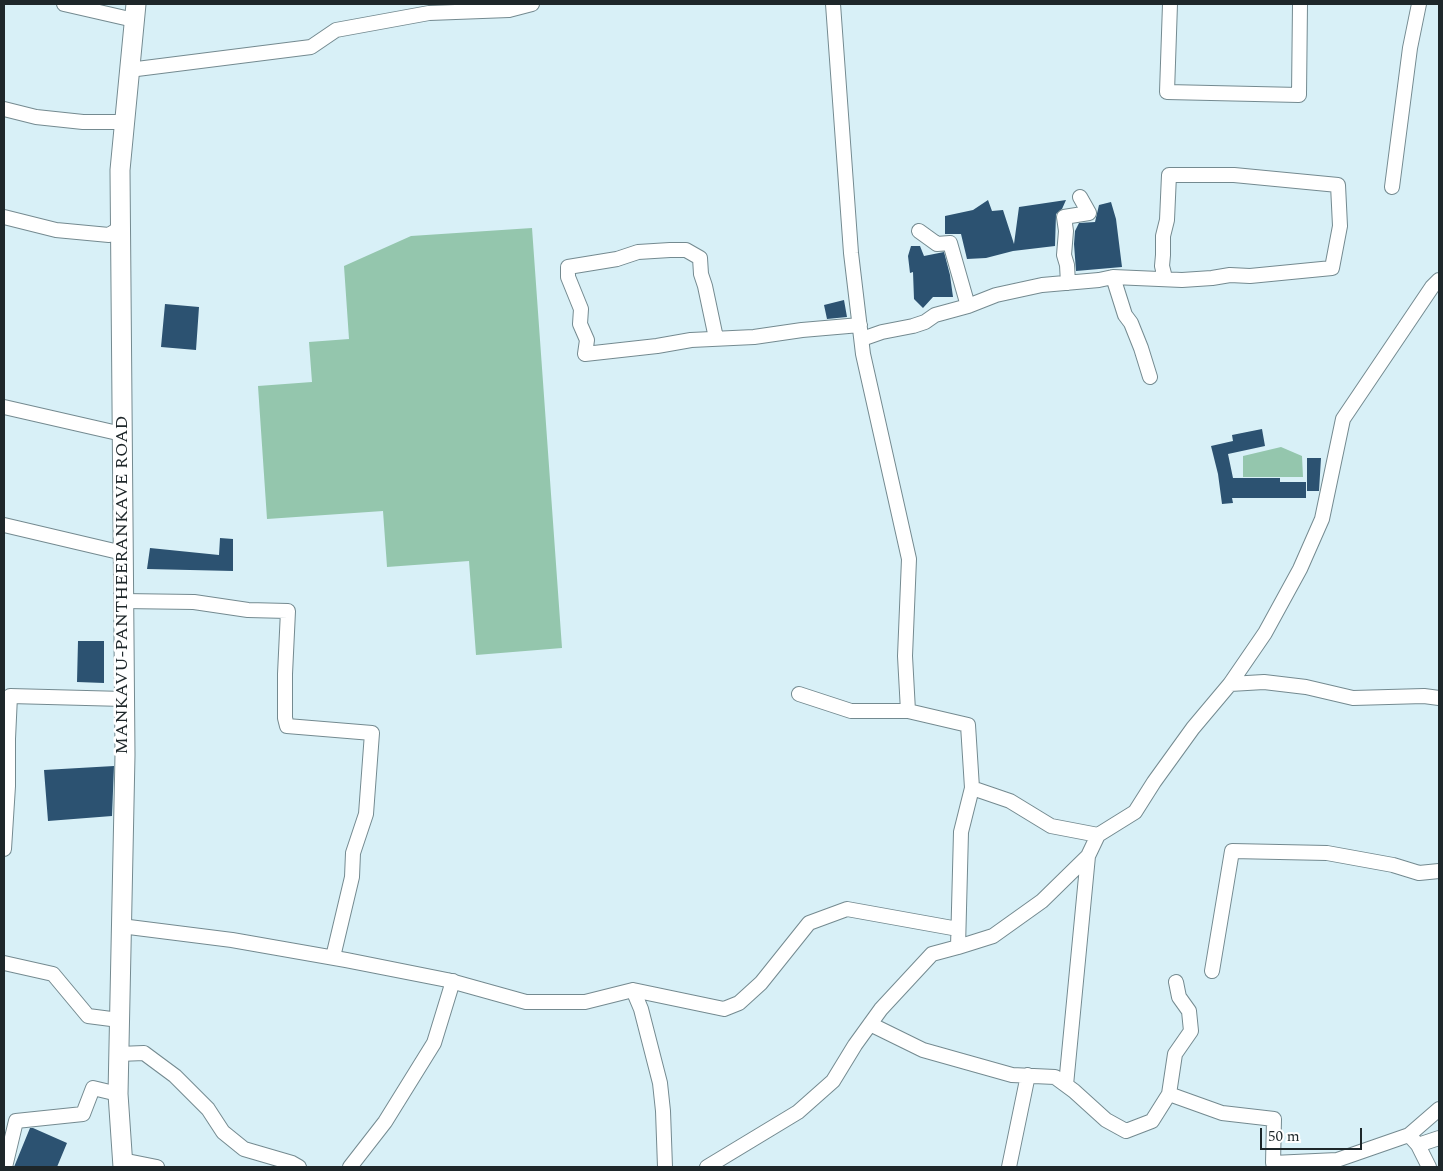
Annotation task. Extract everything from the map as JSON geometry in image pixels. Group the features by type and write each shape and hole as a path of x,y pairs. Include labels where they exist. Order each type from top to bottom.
{"main road":[{"name":"MANKAVU-PANTHEERANKAVE ROAD","path":"122,1163 118,1094 124,699 120,170 135,12"}],"street":[{"path":"64,4 135,12"},
{"path":"130,70 311,47 336,30 429,13 532,4"},
{"path":"833,4 851,253 863,354 909,559 904,656 908,711"},
{"path":"1170,4 1167,92 1299,96 1300,4"},
{"path":"1392,187 1410,48 1419,4"},
{"path":"4,109 36,117 83,122 124,122"},
{"path":"716,338 701,274 700,258 686,250 638,252 617,259 568,267 568,277 581,309 580,324 587,340 585,354 716,338 754,336 802,330 882,332 913,326 925,322 935,315 968,306 996,295 1042,285 1113,277 1182,280 1332,268 1340,226 1338,185 1234,175 1169,175 1162,266 1165,278"},
{"path":"1068,283 1067,265 1064,255 1066,231 1064,217 1089,213 1080,197"},
{"path":"4,217 56,230 109,236 120,228"},
{"path":"919,231 937,244 950,243 968,306"},
{"path":"1113,277 1125,315 1131,323 1150,377"},
{"path":"1066,1085 1088,856 1098,835 1135,812 1193,728 1230,684 1266,633 1300,569 1322,519 1344,419 1432,287 1439,280"},
{"path":"4,407 122,434"},
{"path":"4,525 123,553"},
{"path":"123,601 194,602 248,610 288,611 285,674 287,726 372,733 366,814 353,853 352,877 334,958"},
{"path":"1230,684 1264,682 1306,687 1353,698 1424,696 1439,698"},
{"path":"799,694 851,711 908,711 968,725 972,788 961,832 958,946"},
{"path":"4,849 8,739 7,695 124,699"},
{"path":"972,788 1010,801 1051,826 1098,835"},
{"path":"1212,972 1232,851 1327,853 1393,865 1419,873 1439,871"},
{"path":"707,1167 798,1112 833,1081 881,1009 932,954 993,936 1042,901 1088,856"},
{"path":"121,926 232,940 334,958 453,981 526,1002 584,1002 634,990 724,1010 740,1003 761,983 809,923 847,908 958,929"},
{"path":"4,962 53,974 88,1016 119,1020"},
{"path":"350,1167 385,1122 434,1043 453,981"},
{"path":"870,1024 923,1050 1012,1075 1054,1077 1106,1120 1126,1132 1152,1122 1169,1094 1175,1054 1191,1031 1190,1011 1179,998 1176,982"},
{"path":"634,990 641,1009 660,1083 665,1167"},
{"path":"119,1054 144,1053 175,1076 208,1109 223,1132 244,1149 292,1163 299,1167"},
{"path":"1010,1167 1028,1075"},
{"path":"5,1167 16,1121 83,1114 93,1088 118,1094"},
{"path":"1169,1094 1222,1113 1274,1119 1273,1163 1305,1165 1337,1160 1414,1140 1439,1138"},
{"path":"1414,1140 1439,1110"},
{"path":"1414,1140 1429,1167"},
{"path":"122,1163 157,1167"}],"green space":[{"path":"532,228 562,648 476,655 469,561 387,567 383,511 267,519 258,386 312,382 309,342 349,339 344,266 411,236"},
{"path":"1281,447 1302,456 1303,477 1243,477 1243,456"}],"building":[{"path":"988,200 992,211 1003,210 1014,244 1019,207 1066,200 1062,209 1056,214 1055,246 1013,251 986,258 967,259 961,234 945,234 945,216 973,210"},
{"path":"1111,202 1116,219 1122,267 1076,271 1074,244 1075,231 1079,223 1095,222 1099,205"},
{"path":"911,246 920,246 924,256 944,252 953,297 933,297 923,308 914,299 913,272 910,273 908,256"},
{"path":"844,300 847,317 827,319 824,305"},
{"path":"165,304 199,307 196,350 161,347"},
{"path":"1262,429 1265,446 1228,454 1233,478 1280,478 1280,482 1306,482 1306,498 1232,498 1233,503 1222,504 1218,474 1211,446 1233,441 1232,435"},
{"path":"1307,458 1321,458 1319,491 1307,491"},
{"path":"220,538 233,539 233,571 147,569 150,548 219,555"},
{"path":"78,641 104,641 104,683 77,682"},
{"path":"114,766 112,816 48,821 44,770"},
{"path":"30,1128 67,1143 57,1167 14,1167"}]}
